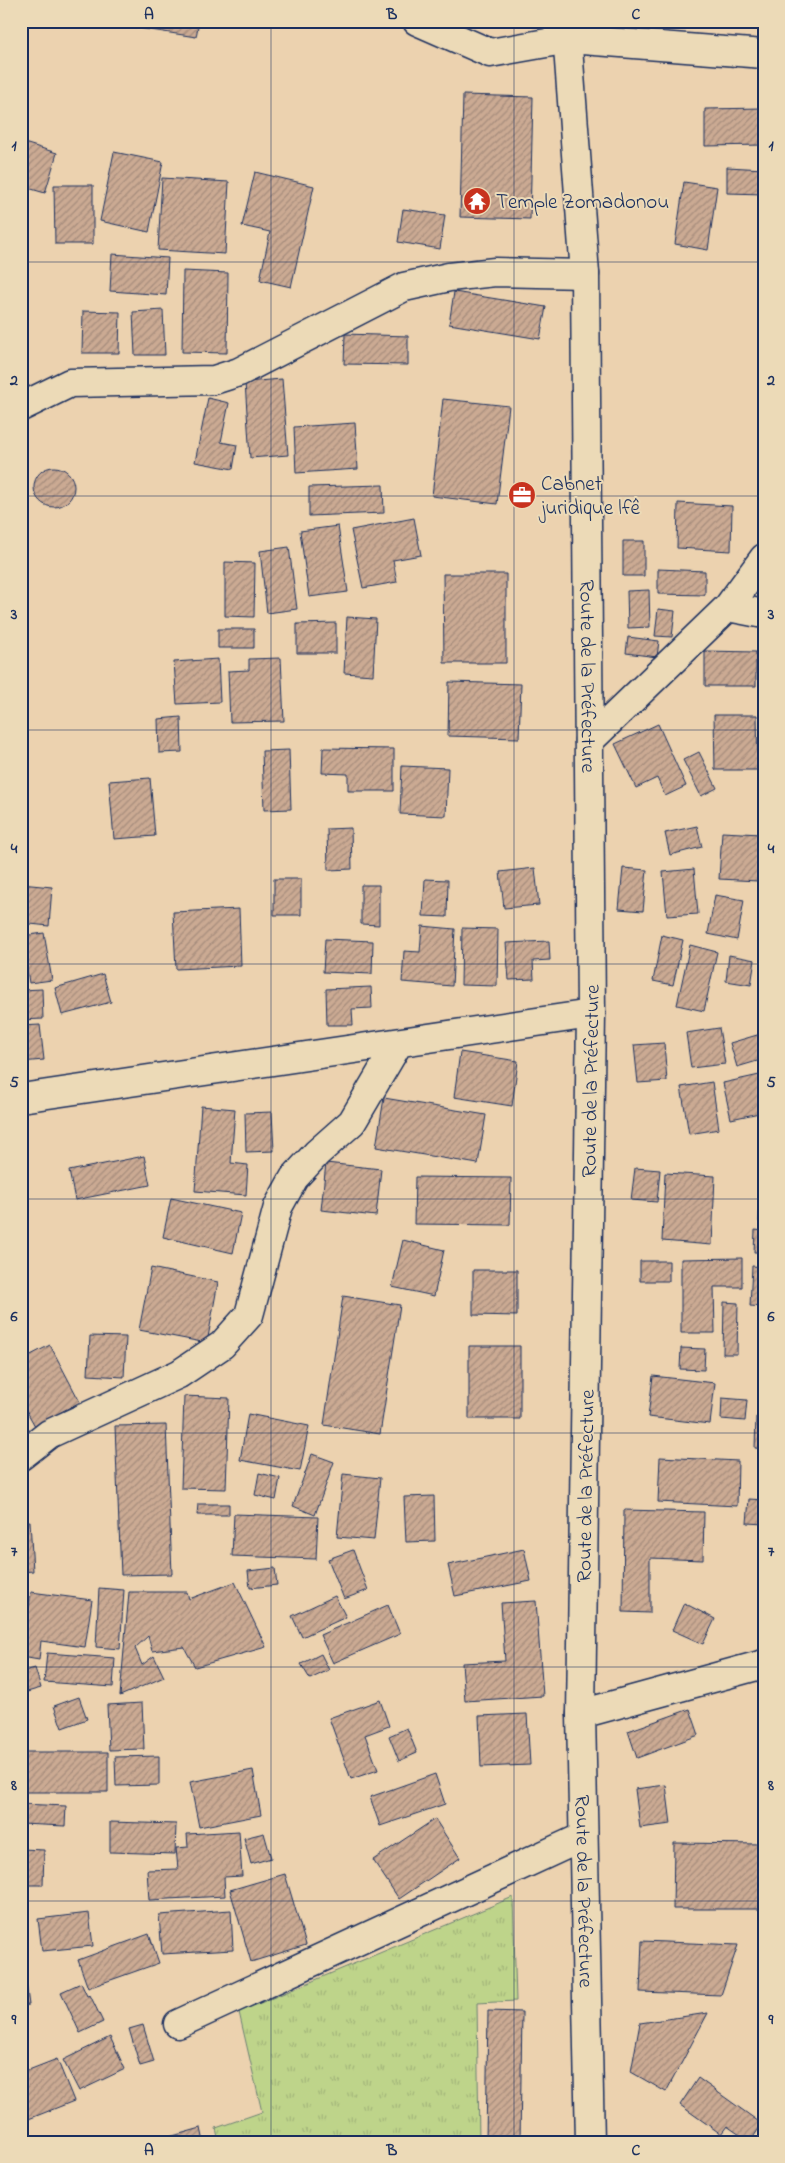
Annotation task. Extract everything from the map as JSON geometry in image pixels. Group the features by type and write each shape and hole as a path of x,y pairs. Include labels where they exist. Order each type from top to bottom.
{"street":[{"path":"418,21 490,53 567,30 764,54"},
{"name":"Route de la Préfecture","path":"567,30 586,274 591,1014 581,1714 590,2142"},
{"path":"21,408 70,383 214,380 239,372 404,287 448,277 495,272 586,274"},
{"path":"589,741 728,607 764,558"},
{"path":"728,607 764,614"},
{"path":"21,1098 398,1044 591,1014"},
{"path":"21,1456 49,1434 178,1374 222,1345 249,1315 278,1207 294,1178 317,1153 352,1122 398,1044"},
{"path":"581,1714 764,1664"},
{"path":"178,2024 583,1837"}],"green space":[{"path":"513,1897 516,2001 477,2003 479,2142 219,2142 216,2128 262,2112 239,2012"}],"building":[{"path":"93,21 199,21 196,37"},
{"path":"463,95 533,97 530,219 460,217"},
{"path":"764,108 764,145 705,146 705,109"},
{"path":"21,142 57,153 45,193 21,186"},
{"path":"114,152 163,162 149,232 100,221"},
{"path":"727,167 764,169 764,194 727,193"},
{"path":"255,172 314,186 291,287 260,280 270,232 242,226"},
{"path":"162,178 229,182 225,254 158,250"},
{"path":"684,182 717,187 708,250 675,244"},
{"path":"54,185 93,185 93,244 55,244"},
{"path":"403,209 445,215 440,249 398,242"},
{"path":"112,254 168,258 166,295 110,291"},
{"path":"183,271 228,273 227,353 182,352"},
{"path":"454,292 546,307 540,339 449,324"},
{"path":"163,310 165,355 135,355 133,312"},
{"path":"83,311 120,312 119,353 82,353"},
{"path":"345,334 408,336 408,365 344,364"},
{"path":"282,379 288,455 250,458 245,382"},
{"path":"208,398 229,403 221,442 237,445 233,469 195,462"},
{"path":"443,399 509,406 497,504 432,496"},
{"path":"355,423 358,469 296,473 294,427"},
{"path":"58,467 65,470 71,476 74,487 73,495 65,504 58,507 50,507 43,504 35,495 34,483 37,476 46,468"},
{"path":"383,485 384,513 309,516 309,487"},
{"path":"678,503 732,506 731,551 677,548"},
{"path":"414,518 421,555 393,560 397,582 363,588 351,530"},
{"path":"338,526 348,592 309,597 300,531"},
{"path":"623,541 644,541 644,576 623,576"},
{"path":"289,547 297,609 267,613 260,551"},
{"path":"225,562 255,563 254,617 225,616"},
{"path":"658,569 705,571 705,595 658,594"},
{"path":"443,574 506,574 506,663 444,663"},
{"path":"649,590 650,627 628,628 627,591"},
{"path":"658,609 675,611 672,637 655,636"},
{"path":"347,617 376,619 373,675 344,673"},
{"path":"336,623 336,653 297,653 297,624"},
{"path":"218,629 254,629 254,648 218,648"},
{"path":"628,637 659,641 657,657 626,653"},
{"path":"705,651 756,652 756,686 705,686"},
{"path":"281,658 284,721 230,722 228,671 249,670 249,659"},
{"path":"218,659 220,702 177,704 174,662"},
{"path":"449,682 521,684 519,738 448,736"},
{"path":"714,715 757,715 758,770 715,770"},
{"path":"181,717 182,752 159,753 158,719"},
{"path":"658,724 686,786 665,796 657,778 636,788 615,744"},
{"path":"323,748 394,749 394,791 348,791 348,774 322,773"},
{"path":"289,750 291,809 264,810 262,751"},
{"path":"699,752 717,788 701,796 683,760"},
{"path":"402,766 448,768 446,816 400,814"},
{"path":"150,778 155,836 114,839 109,781"},
{"path":"697,826 702,847 670,855 665,833"},
{"path":"351,828 352,869 328,870 327,829"},
{"path":"722,832 761,834 758,881 719,879"},
{"path":"535,868 539,905 504,908 500,872"},
{"path":"623,868 647,870 643,911 619,909"},
{"path":"694,869 698,914 667,916 663,872"},
{"path":"274,879 301,879 301,915 274,915"},
{"path":"425,879 448,880 447,917 423,916"},
{"path":"21,884 52,887 49,926 21,923"},
{"path":"361,885 379,885 379,925 361,924"},
{"path":"715,895 744,900 737,940 708,934"},
{"path":"239,909 241,966 176,969 173,912"},
{"path":"422,926 455,929 452,986 402,982 404,951 420,952"},
{"path":"462,928 498,929 497,986 461,985"},
{"path":"44,933 52,980 29,983 22,936"},
{"path":"662,935 683,940 673,985 653,981"},
{"path":"325,939 373,941 372,974 323,972"},
{"path":"549,941 550,960 533,961 534,979 509,980 506,943"},
{"path":"690,945 717,952 704,1011 677,1005"},
{"path":"729,955 755,960 751,985 726,981"},
{"path":"103,974 111,1002 62,1015 55,988"},
{"path":"371,987 372,1008 352,1009 353,1025 327,1025 326,989"},
{"path":"42,989 43,1019 21,1020 21,990"},
{"path":"40,1025 44,1060 21,1062 21,1026"},
{"path":"719,1028 725,1064 691,1068 686,1033"},
{"path":"764,1033 764,1059 737,1067 730,1043"},
{"path":"664,1043 667,1081 638,1083 634,1045"},
{"path":"460,1052 518,1061 512,1106 454,1097"},
{"path":"764,1074 764,1112 731,1119 723,1083"},
{"path":"712,1082 719,1129 689,1134 681,1087"},
{"path":"384,1098 486,1115 478,1164 376,1147"},
{"path":"201,1106 235,1109 231,1163 248,1165 246,1195 195,1191"},
{"path":"272,1112 274,1151 246,1152 245,1113"},
{"path":"759,1154 764,1154 764,1180 759,1180"},
{"path":"144,1156 150,1185 75,1200 69,1171"},
{"path":"326,1163 381,1169 376,1216 321,1210"},
{"path":"635,1168 660,1170 657,1202 631,1200"},
{"path":"665,1173 715,1176 712,1245 662,1241"},
{"path":"415,1177 511,1178 510,1225 414,1224"},
{"path":"760,1194 764,1194 764,1222 759,1222"},
{"path":"171,1198 241,1213 233,1253 163,1237"},
{"path":"755,1230 764,1231 764,1252 754,1252"},
{"path":"403,1240 444,1250 434,1296 392,1287"},
{"path":"742,1258 742,1287 714,1287 715,1333 681,1333 681,1259"},
{"path":"640,1261 669,1261 669,1281 640,1281"},
{"path":"752,1266 764,1267 764,1307 750,1306"},
{"path":"151,1268 218,1282 207,1343 139,1330"},
{"path":"473,1270 517,1270 517,1316 473,1315"},
{"path":"343,1296 400,1305 380,1434 324,1425"},
{"path":"724,1302 738,1303 737,1354 723,1354"},
{"path":"90,1336 126,1337 124,1377 88,1375"},
{"path":"50,1345 80,1402 35,1426 21,1401 21,1360"},
{"path":"469,1346 520,1346 520,1419 469,1419"},
{"path":"681,1348 705,1349 704,1370 680,1369"},
{"path":"653,1376 715,1383 710,1424 648,1417"},
{"path":"184,1396 229,1398 226,1489 181,1488"},
{"path":"722,1398 747,1400 745,1421 721,1419"},
{"path":"248,1414 309,1426 300,1471 240,1460"},
{"path":"756,1417 764,1417 764,1449 755,1448"},
{"path":"166,1425 172,1574 121,1575 115,1426"},
{"path":"312,1454 334,1462 315,1515 293,1506"},
{"path":"660,1457 738,1461 737,1506 658,1502"},
{"path":"259,1473 280,1478 276,1500 255,1495"},
{"path":"343,1474 380,1478 374,1540 337,1537"},
{"path":"434,1496 435,1541 406,1542 404,1497"},
{"path":"749,1499 764,1500 764,1524 747,1523"},
{"path":"198,1504 229,1504 229,1515 197,1515"},
{"path":"624,1510 704,1512 703,1560 650,1558 650,1613 623,1612"},
{"path":"234,1514 318,1517 316,1559 232,1556"},
{"path":"30,1521 33,1571 21,1572 21,1522"},
{"path":"524,1549 531,1581 455,1596 448,1565"},
{"path":"353,1550 368,1590 344,1599 328,1559"},
{"path":"275,1568 277,1585 250,1588 248,1571"},
{"path":"235,1582 266,1647 195,1667 184,1647 152,1651 148,1636 135,1648 142,1665 154,1656 164,1677 120,1696 129,1592 187,1592 189,1599"},
{"path":"99,1588 124,1590 120,1649 96,1647"},
{"path":"31,1592 92,1600 85,1647 41,1641 39,1660 22,1657"},
{"path":"335,1596 346,1617 302,1637 292,1616"},
{"path":"536,1601 543,1696 465,1701 462,1663 505,1661 501,1603"},
{"path":"684,1603 715,1619 703,1644 672,1630"},
{"path":"388,1605 400,1634 333,1663 320,1635"},
{"path":"47,1653 115,1658 113,1687 44,1682"},
{"path":"321,1654 329,1670 310,1679 301,1664"},
{"path":"35,1668 41,1688 27,1692 21,1672"},
{"path":"79,1697 87,1719 62,1728 54,1706"},
{"path":"380,1700 389,1726 365,1735 378,1770 351,1779 329,1718"},
{"path":"142,1703 144,1749 109,1750 107,1705"},
{"path":"690,1709 699,1735 637,1758 628,1731"},
{"path":"527,1714 530,1765 481,1767 479,1716"},
{"path":"407,1728 417,1753 399,1761 389,1736"},
{"path":"21,1752 108,1752 108,1792 21,1792"},
{"path":"159,1756 159,1785 116,1786 115,1757"},
{"path":"253,1770 261,1815 199,1827 190,1782"},
{"path":"435,1774 445,1804 380,1826 370,1797"},
{"path":"666,1785 671,1824 640,1828 635,1789"},
{"path":"21,1804 66,1806 65,1826 21,1824"},
{"path":"435,1819 460,1858 399,1899 373,1860"},
{"path":"110,1822 176,1824 175,1854 110,1852"},
{"path":"239,1831 242,1876 224,1877 225,1896 149,1900 147,1870 178,1869 176,1848 188,1847 187,1834"},
{"path":"264,1833 271,1858 251,1864 244,1838"},
{"path":"674,1843 764,1844 764,1909 673,1909"},
{"path":"21,1849 44,1850 43,1885 21,1885"},
{"path":"285,1874 306,1945 251,1962 230,1890"},
{"path":"231,1910 233,1950 162,1954 159,1915"},
{"path":"89,1913 93,1946 42,1951 38,1919"},
{"path":"149,1934 159,1963 88,1988 78,1960"},
{"path":"642,1941 738,1945 721,1995 640,1992"},
{"path":"24,1968 29,2005 21,2006 21,1969"},
{"path":"81,1983 87,1996 90,1995 103,2022 80,2033 61,1992"},
{"path":"488,2011 522,2012 520,2142 486,2142"},
{"path":"708,2013 666,2092 631,2072 640,2023"},
{"path":"143,2025 154,2062 140,2066 129,2029"},
{"path":"110,2037 125,2069 79,2091 63,2060"},
{"path":"57,2059 74,2101 21,2122 21,2073"},
{"path":"698,2078 762,2124 750,2142 727,2126 721,2134 680,2105"},
{"path":"201,2128 204,2142 171,2142 169,2137"}],"place":[{"name":"Temple Zomadonou","path":"477,201"},
{"name":"Cabnet juridique lfê","path":"522,495"}]}
